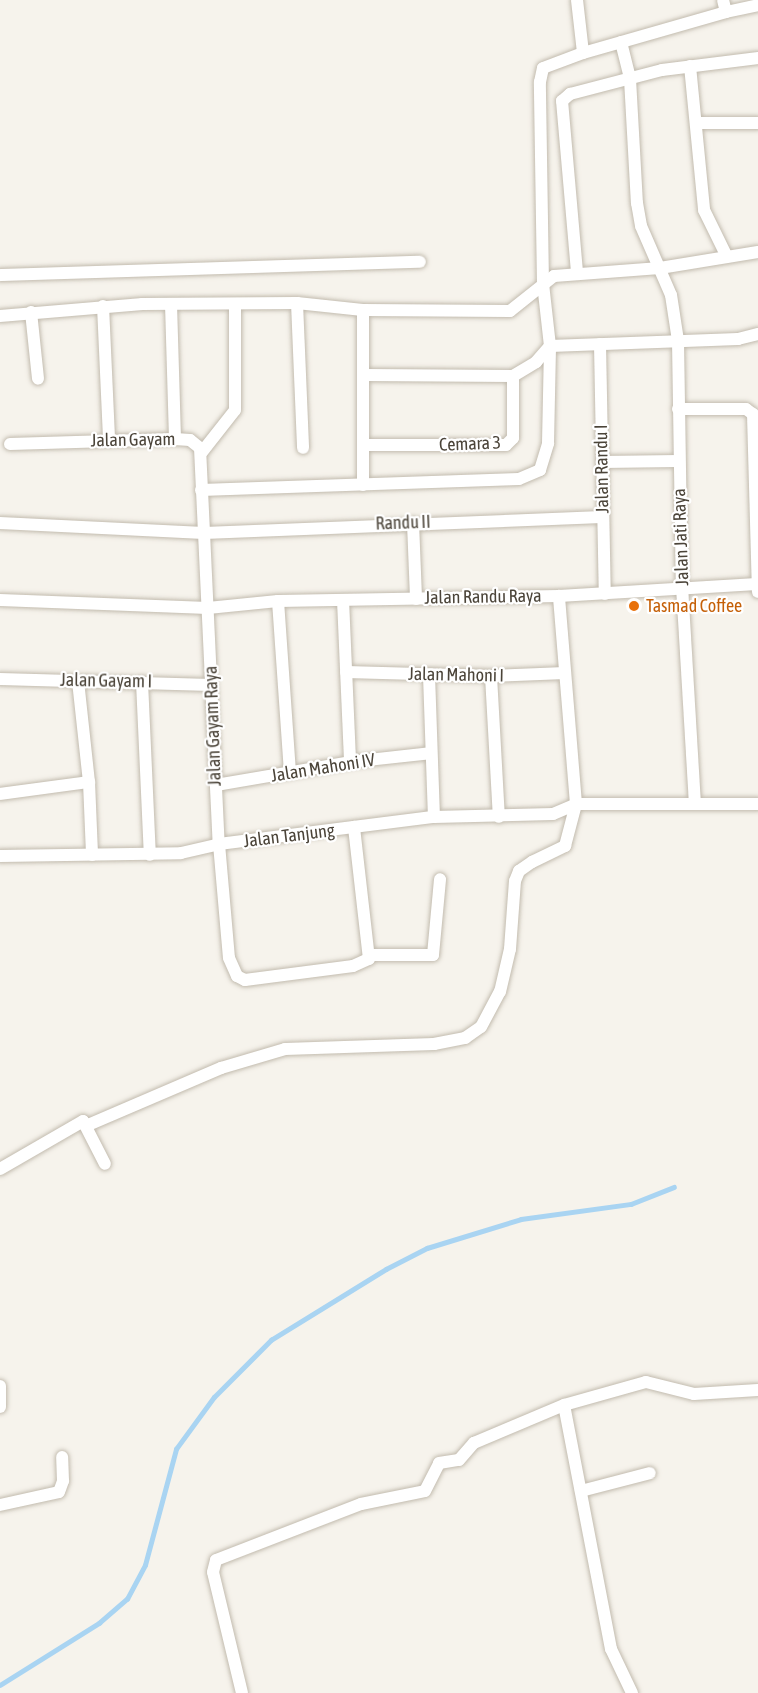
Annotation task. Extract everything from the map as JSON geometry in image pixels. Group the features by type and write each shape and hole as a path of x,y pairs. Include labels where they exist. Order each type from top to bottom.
{"street":[{"path":"577,0 583,53"},
{"path":"201,490 519,480 540,470 549,443 550,346 543,284 540,82 546,64 621,42 725,6 758,5"},
{"name":"Jalan Jati Raya","path":"621,42 630,79 637,203 642,226 671,295 678,341 678,461 682,586 696,804"},
{"path":"577,272 562,101 570,94 630,79 690,66 758,58"},
{"path":"690,66 698,123 704,210 727,257"},
{"path":"698,123 758,123"},
{"path":"0,316 103,306 171,303 297,303 363,310 510,311 554,276 577,272 660,268 758,252"},
{"path":"0,275 420,262"},
{"path":"171,303 175,439"},
{"path":"297,303 303,448"},
{"path":"202,452 227,425 235,410 235,304"},
{"path":"103,306 109,439"},
{"path":"363,310 363,485"},
{"path":"31,312 38,379"},
{"path":"364,375 513,376 528,369 550,346 744,339 758,334"},
{"name":"Jalan Randu I","path":"600,344 605,594"},
{"name":"Cemara 3","path":"363,445 506,445 513,438 513,376"},
{"path":"678,409 746,409 754,416 758,592"},
{"name":"Jalan Gayam","path":"10,444 109,439 175,439 196,443 202,452 201,490 208,608"},
{"path":"602,462 678,461"},
{"name":"Randu II","path":"0,523 204,533 413,523 602,518"},
{"path":"413,523 416,599"},
{"name":"Jalan Randu Raya","path":"0,600 208,608 279,601 559,596 682,586 758,584"},
{"path":"0,1169 80,1122 88,1125 221,1068 285,1049 435,1044 465,1038 481,1028 500,992 510,949 515,881 519,871 565,846 576,804 559,596"},
{"path":"343,600 350,762"},
{"path":"279,601 290,773"},
{"name":"Jalan Gayam Raya","path":"208,608 219,844 229,958 237,976 245,980 365,964 371,955"},
{"name":"Jalan Mahoni I","path":"346,672 491,676 565,673"},
{"path":"429,675 434,817"},
{"path":"491,676 499,816"},
{"name":"Jalan Gayam I","path":"0,679 211,685"},
{"path":"78,681 89,782 92,855"},
{"path":"142,682 150,855"},
{"name":"Jalan Mahoni IV","path":"216,785 350,762 431,753"},
{"path":"0,794 89,782"},
{"path":"576,804 758,804"},
{"name":"Jalan Tanjung","path":"0,856 150,855 434,817 553,814 576,804"},
{"path":"354,827 371,955 433,955 440,879"},
{"path":"88,1125 105,1164"},
{"path":"242,1693 213,1572 216,1560 361,1504 425,1491 430,1488 436,1465 459,1460 474,1443 564,1405 646,1382 694,1394 758,1390"},
{"path":"0,1386 0,1407"},
{"path":"564,1405 611,1649 632,1693"},
{"path":"0,1505 59,1492 63,1481 62,1457"},
{"path":"581,1491 650,1473"}],"waterway":[{"path":"0,1685 99,1623 127,1599 145,1565 176,1449 214,1397 271,1340 386,1269 427,1248 521,1219 631,1204 674,1187"}],"place":[{"name":"Tasmad Coffee","path":"634,606"}]}
